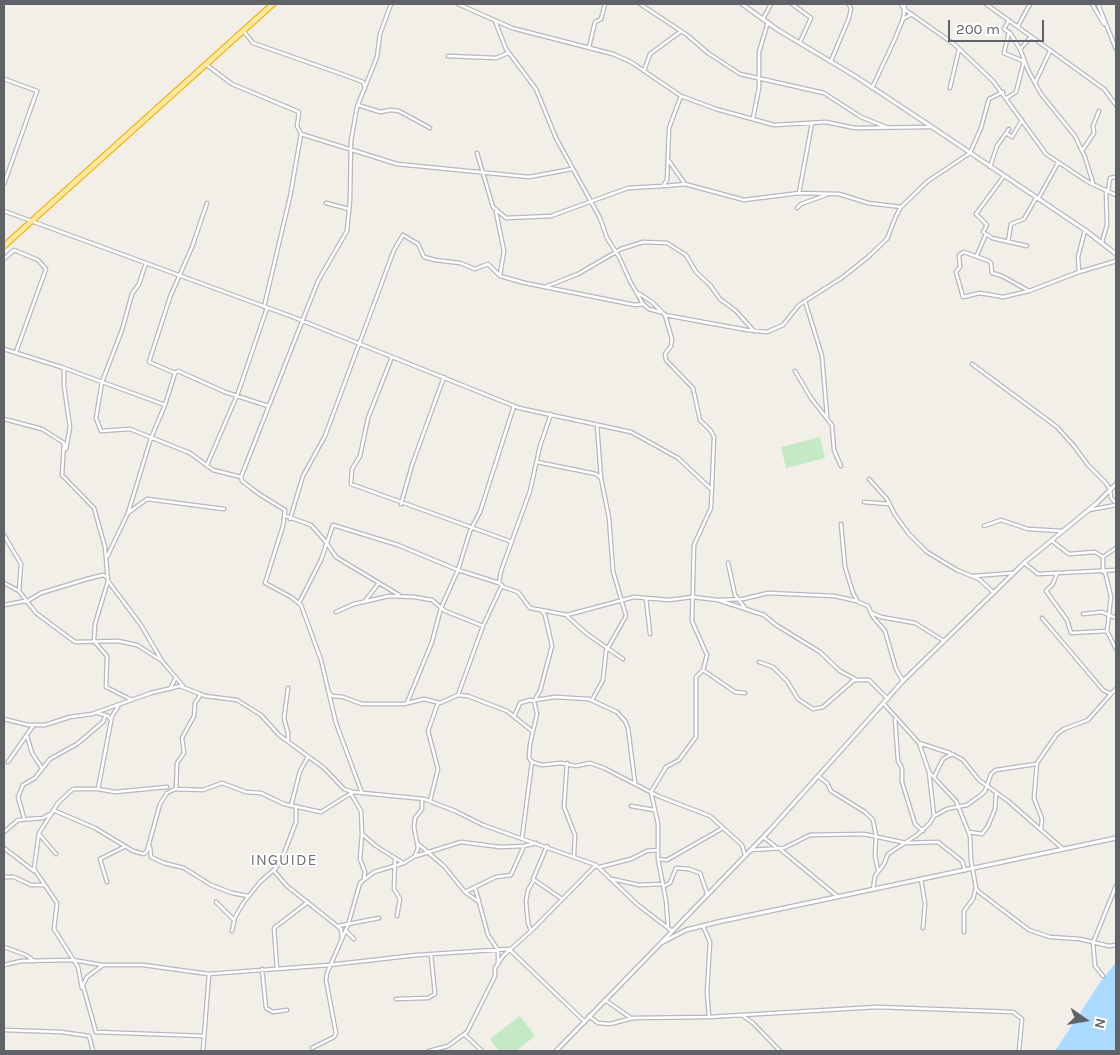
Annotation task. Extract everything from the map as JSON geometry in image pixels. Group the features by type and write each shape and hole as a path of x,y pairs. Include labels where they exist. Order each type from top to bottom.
{"highway":[{"path":"4,246 273,4"}],"street":[{"path":"362,793 336,723 321,660 299,603 265,583 285,518 285,510 259,494 242,481 241,477 318,281 347,231 351,148 358,105 377,57 380,34 391,4"},
{"path":"458,4 480,12 495,21 550,39 588,47 621,57 681,96 716,109 780,125 832,122 855,128 932,127"},
{"path":"588,47 595,22 601,19 605,4"},
{"path":"640,4 740,74 824,93 861,117 888,128"},
{"path":"742,4 932,127 1085,230 1116,254"},
{"path":"763,19 771,4"},
{"path":"792,4 811,18 800,42"},
{"path":"831,63 851,9 849,4"},
{"path":"901,4 959,49 1002,92 1046,154 1093,184 1116,195"},
{"path":"986,4 1104,90 1116,105"},
{"path":"1018,26 1030,4"},
{"path":"1092,4 1116,49"},
{"path":"1098,4 1106,28"},
{"path":"872,88 903,19 905,6"},
{"path":"903,19 912,14"},
{"path":"1009,20 1004,28 1009,32 1020,49 1035,83 1048,104 1075,136 1082,150 1093,184"},
{"path":"495,21 508,52 536,89 572,169 600,218 607,238 643,304 648,309 662,312"},
{"path":"753,118 758,97 759,52 768,22"},
{"path":"644,71 650,54 680,32"},
{"path":"1009,32 1004,53 1024,61"},
{"path":"244,33 253,43 363,82 365,88"},
{"path":"1020,49 1031,36"},
{"path":"950,88 959,49"},
{"path":"1035,83 1050,50"},
{"path":"448,56 496,58 508,52"},
{"path":"1007,98 1016,92 1024,61"},
{"path":"207,464 237,396 266,307 290,197 301,134 297,126 298,112 232,84 208,66"},
{"path":"4,79 37,91 4,184"},
{"path":"665,315 754,331 767,332 783,325 805,301 843,277 880,247 890,234 896,216 902,207 928,181 970,153 981,128 989,100 1002,92"},
{"path":"663,186 668,180 669,128 681,96"},
{"path":"358,105 380,112 399,111 430,128"},
{"path":"1082,150 1094,133 1093,126 1099,111"},
{"path":"1006,133 1012,137 1022,120"},
{"path":"799,193 812,123"},
{"path":"990,167 997,146 1009,129"},
{"path":"301,134 351,148 397,164 529,177 572,169"},
{"path":"478,153 481,171 496,210 504,251 500,276"},
{"path":"668,160 685,184"},
{"path":"1008,242 1011,224 1024,219 1058,163"},
{"path":"1004,176 976,212 987,225 983,231 994,240 1027,246"},
{"path":"1102,242 1107,225 1107,191 1110,178 1116,177"},
{"path":"496,210 508,218 551,216 628,188 685,184 744,200 799,193 839,194 868,203 902,207"},
{"path":"797,208 806,202 828,194"},
{"path":"207,203 192,247 178,275 149,362 175,373 178,371 184,372 190,377 268,406"},
{"path":"326,203 349,209"},
{"path":"4,211 302,320 514,406 631,432 660,446 678,458 710,488"},
{"path":"1079,272 1078,257 1085,230"},
{"path":"977,256 986,234"},
{"path":"290,518 303,476 325,436 394,250 403,235 418,244 424,257 460,263 476,269 488,264 500,276 544,288 635,305 643,304"},
{"path":"544,288 578,274 615,251 647,242 667,243 686,255 696,272 710,285 720,299 736,311 754,331"},
{"path":"4,260 14,250 38,260 46,269 16,352"},
{"path":"1029,291 1002,276 992,273 990,262 963,252 960,256 960,267 956,272 962,296 980,293 1003,297 1029,291 1079,272 1116,261"},
{"path":"146,263 139,284 132,294 122,330 102,382 96,413 100,431 130,429 190,453 213,470 241,477"},
{"path":"638,293 652,302 665,315 672,339 671,346 665,354 666,360 693,388 700,420 711,430 714,437 710,488 711,508 694,545 692,626 707,655 703,670 696,677 696,737 679,760 666,767 651,792 658,824 658,859 668,926"},
{"path":"805,301 822,356 827,416"},
{"path":"4,349 64,368 165,405"},
{"path":"392,357 368,418 360,456 352,469 350,484 401,504 512,542"},
{"path":"972,364 1057,427 1088,465 1099,474 1110,489 1111,498 1116,504 1089,510"},
{"path":"64,368 64,386 70,427 62,475 93,505 104,540 108,579 94,624 94,641 107,656 106,687 132,700"},
{"path":"795,371 811,398 827,416 834,430 834,450 840,466"},
{"path":"106,559 128,513 151,438 165,405 175,373"},
{"path":"401,504 412,465 444,377"},
{"path":"407,704 432,642 441,608 480,512 514,406"},
{"path":"458,695 500,584 551,414"},
{"path":"4,419 42,429 63,441 65,451"},
{"path":"592,700 603,680 605,654 626,616 613,571 609,518 601,478 597,424"},
{"path":"538,462 596,474 601,478"},
{"path":"869,480 889,504 909,534 927,552 979,579 994,593"},
{"path":"556,1051 770,830 860,727 904,681 1024,563 1052,542 1116,484"},
{"path":"128,513 147,499 224,509"},
{"path":"864,502 889,504"},
{"path":"285,518 311,525 336,557 400,595"},
{"path":"984,526 1001,520 1028,529 1064,531"},
{"path":"841,524 845,567 858,602"},
{"path":"299,603 321,560 333,525 339,526 398,545 518,592 530,608 566,615 623,659"},
{"path":"4,535 21,564 19,591"},
{"path":"1052,542 1069,554 1095,552 1103,556"},
{"path":"1103,556 1116,548"},
{"path":"1103,556 1104,572 1110,594 1107,631 1116,649"},
{"path":"728,563 738,599 746,609"},
{"path":"1024,563 1038,574 1116,570"},
{"path":"971,576 1015,572"},
{"path":"1057,573 1053,584 1046,592 1067,620 1071,633 1107,631"},
{"path":"4,605 26,602 41,594 103,575 142,625 162,661 175,679 183,686 201,694 244,702 352,793 362,811 360,859 365,872 356,892 346,931 336,956 328,965 326,980 336,1033 334,1037 312,1048"},
{"path":"4,583 19,591 36,613 71,640 133,644 162,661"},
{"path":"365,602 379,583"},
{"path":"566,615 620,600 646,598 669,600 692,597 718,600 738,599 768,593 834,596 868,606 888,637 896,669 904,681"},
{"path":"336,612 365,602 400,595 432,600 441,608 483,626"},
{"path":"646,598 650,634"},
{"path":"718,600 764,615 776,625 820,652 840,671 857,680"},
{"path":"522,838 532,762 529,758 532,732 537,714 535,700 552,646 545,615 540,609"},
{"path":"871,612 880,617 915,623 944,641"},
{"path":"1083,614 1102,612 1116,618"},
{"path":"1042,618 1093,680 1110,694"},
{"path":"759,662 773,667 787,681 798,699 805,705 817,710 850,681 870,680 888,699"},
{"path":"703,670 735,692 745,693"},
{"path":"170,689 175,679"},
{"path":"4,719 33,726 96,713 132,700 183,686"},
{"path":"288,688 284,718 288,741"},
{"path":"327,690 332,696 343,697 362,704 407,704 424,699 438,703 458,695 507,711 532,732"},
{"path":"1041,829 1042,819 1034,798 1037,764 1057,734 1064,729 1088,720 1110,694 1116,691"},
{"path":"176,789 177,763 184,753 182,738 194,716 195,703 201,694"},
{"path":"514,716 520,703 555,697 592,700 616,712 625,721 629,734 632,774 635,784"},
{"path":"430,801 438,769 428,731 438,703"},
{"path":"884,704 894,718 919,743 929,772 934,816"},
{"path":"98,789 111,720 119,706"},
{"path":"96,713 106,715 111,720"},
{"path":"24,818 18,794 24,783 35,778 50,759 75,746 103,722 106,715"},
{"path":"894,718 898,761 902,768 904,788 915,824 923,830"},
{"path":"8,762 16,747 27,736 33,726"},
{"path":"27,736 32,753 42,769"},
{"path":"919,743 952,754 963,760 972,774 1063,849"},
{"path":"934,776 943,759 952,754"},
{"path":"291,806 300,771 308,757"},
{"path":"532,762 576,766 594,764 658,796 706,814 742,845 744,855"},
{"path":"567,764 564,807 575,835 574,855"},
{"path":"873,889 874,880 888,854 923,830 934,816 947,809 967,805 984,794 992,774 996,770 1037,764"},
{"path":"929,772 954,797 972,841 972,869 976,888 974,899 964,911 964,932"},
{"path":"628,780 632,774"},
{"path":"818,776 827,783 831,791 868,814 873,820 876,836 874,852 878,871"},
{"path":"4,832 13,823 24,818 42,818 53,812 95,828 124,847 144,854 150,844 160,804 167,793 176,789 203,790 222,782 246,792 261,793 291,806 325,811 352,793 422,799 482,825 537,842 600,866 631,859 647,851 658,850"},
{"path":"34,871 39,833 53,812 73,789 98,789 115,792 167,787"},
{"path":"969,832 980,834 988,826 995,809 996,792"},
{"path":"652,800 658,796"},
{"path":"415,856 417,843 414,827 415,818 422,809 422,799"},
{"path":"232,931 234,920 248,896 265,876 274,871 285,852 296,822 296,806"},
{"path":"631,806 654,810"},
{"path":"658,859 667,860 723,828"},
{"path":"767,840 770,830"},
{"path":"39,833 56,854"},
{"path":"362,834 376,846 404,863"},
{"path":"749,850 779,849 810,835 856,834 876,836 906,843 938,842 962,861 965,870"},
{"path":"763,837 837,896"},
{"path":"661,943 686,930 703,926 1116,838"},
{"path":"363,880 374,872 404,863 415,856 461,842 500,847 524,846 537,842"},
{"path":"417,843 429,851 466,892 479,902"},
{"path":"150,844 151,856 164,863 181,866 207,884 224,891 248,896"},
{"path":"466,892 496,877 511,875 524,846"},
{"path":"531,931 528,923 526,901 528,890 534,880 547,846"},
{"path":"107,882 100,859 124,847"},
{"path":"4,848 34,871 57,903 54,913 55,931 81,976 82,988 83,985"},
{"path":"394,858 394,889 400,899 397,916"},
{"path":"429,1051 448,1046 468,1031 495,976 495,969 498,964 509,950 531,931 596,865"},
{"path":"600,866 638,905 668,926 672,931"},
{"path":"612,879 639,885 663,886 670,883 676,868 690,869 700,873 707,893"},
{"path":"274,871 287,886 338,926 342,932 342,940"},
{"path":"4,877 16,878 31,885 44,886"},
{"path":"921,879 925,904 923,928"},
{"path":"534,880 562,900"},
{"path":"1103,976 1095,966 1093,943 1116,886"},
{"path":"475,888 488,935 498,950 498,964"},
{"path":"976,888 1029,930 1050,937 1080,939 1109,946 1116,945"},
{"path":"216,902 234,920"},
{"path":"277,968 274,928 308,902"},
{"path":"338,926 379,918"},
{"path":"703,926 710,942 711,953 707,992 709,1017"},
{"path":"346,931 354,939"},
{"path":"4,947 26,955 35,962"},
{"path":"4,965 21,961 73,960 105,964 143,965 209,974 328,965 431,954 509,950 584,1021"},
{"path":"396,999 428,998 435,994 431,954"},
{"path":"105,964 87,977 83,985 96,1032 204,1036"},
{"path":"262,969 266,1008 272,1012 287,1010"},
{"path":"203,1051 209,974"},
{"path":"605,1000 610,1005 633,1018"},
{"path":"589,1016 598,1022 610,1024 633,1018 742,1016 878,1007 1013,1012 1022,1018 1019,1051"},
{"path":"742,1016 754,1023 780,1051"},
{"path":"4,1030 61,1032 89,1036 93,1051"},
{"path":"464,1034 482,1051"}],"green space":[{"path":"820,437 825,458 786,468 781,447"},
{"path":"520,1016 535,1036 516,1051 499,1051 490,1039"}],"water":[{"path":"1116,962 1116,1051 1055,1051 1099,984"}],"district":[{"name":"INGUIDE","path":"284,860"}]}
